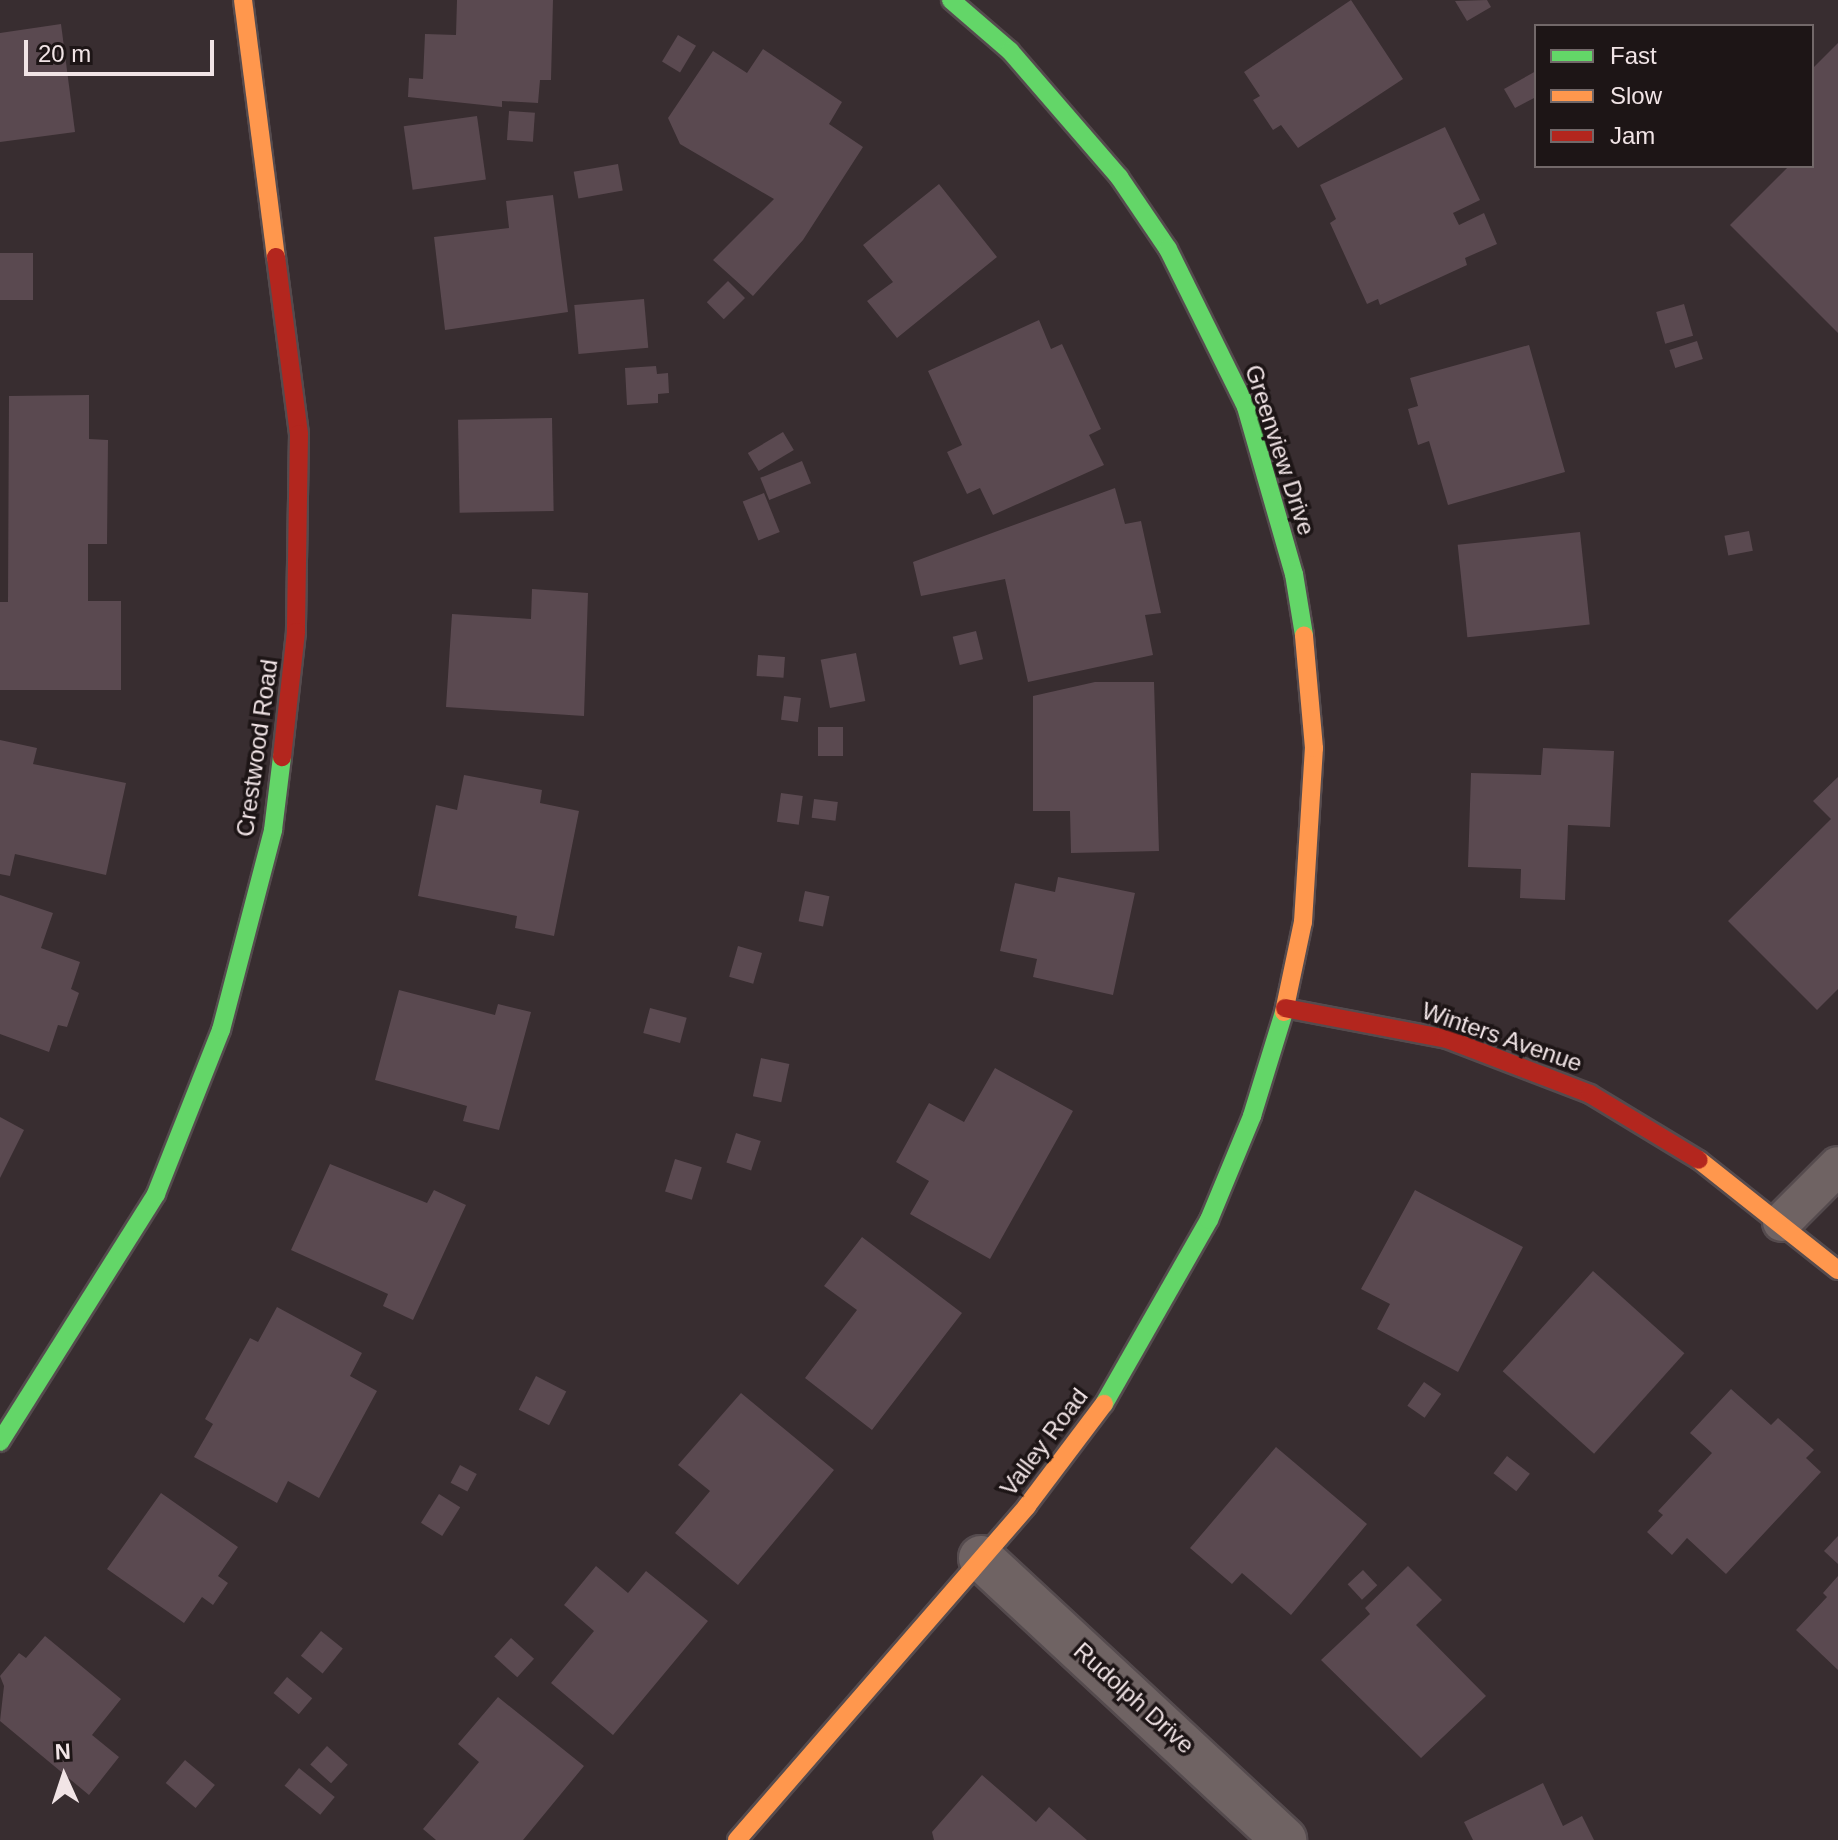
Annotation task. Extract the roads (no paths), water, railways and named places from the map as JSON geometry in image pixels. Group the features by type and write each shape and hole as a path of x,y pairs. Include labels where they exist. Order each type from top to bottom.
{"street":[{"name":"Crestwood Road","path":"0,1442 156,1194 221,1030 273,830 296,632 299,434 243,0"},
{"name":"Greenview Drive","path":"951,0 1010,51 1119,177 1210,326 1250,420 1294,574 1313,733 1312,835 1303,922 1285,1008"},
{"name":"Winters Avenue","path":"1285,1008 1372,1020 1520,1063 1658,1132 1782,1222 1838,1270"},
{"name":"Valley Road","path":"737,1840 981,1558 1096,1417 1156,1321 1209,1220 1252,1116 1285,1008"},
{"name":"Rudolph Drive","path":"981,1558 1284,1840"}],"lane":[{"path":"1782,1222 1838,1166"}]}
